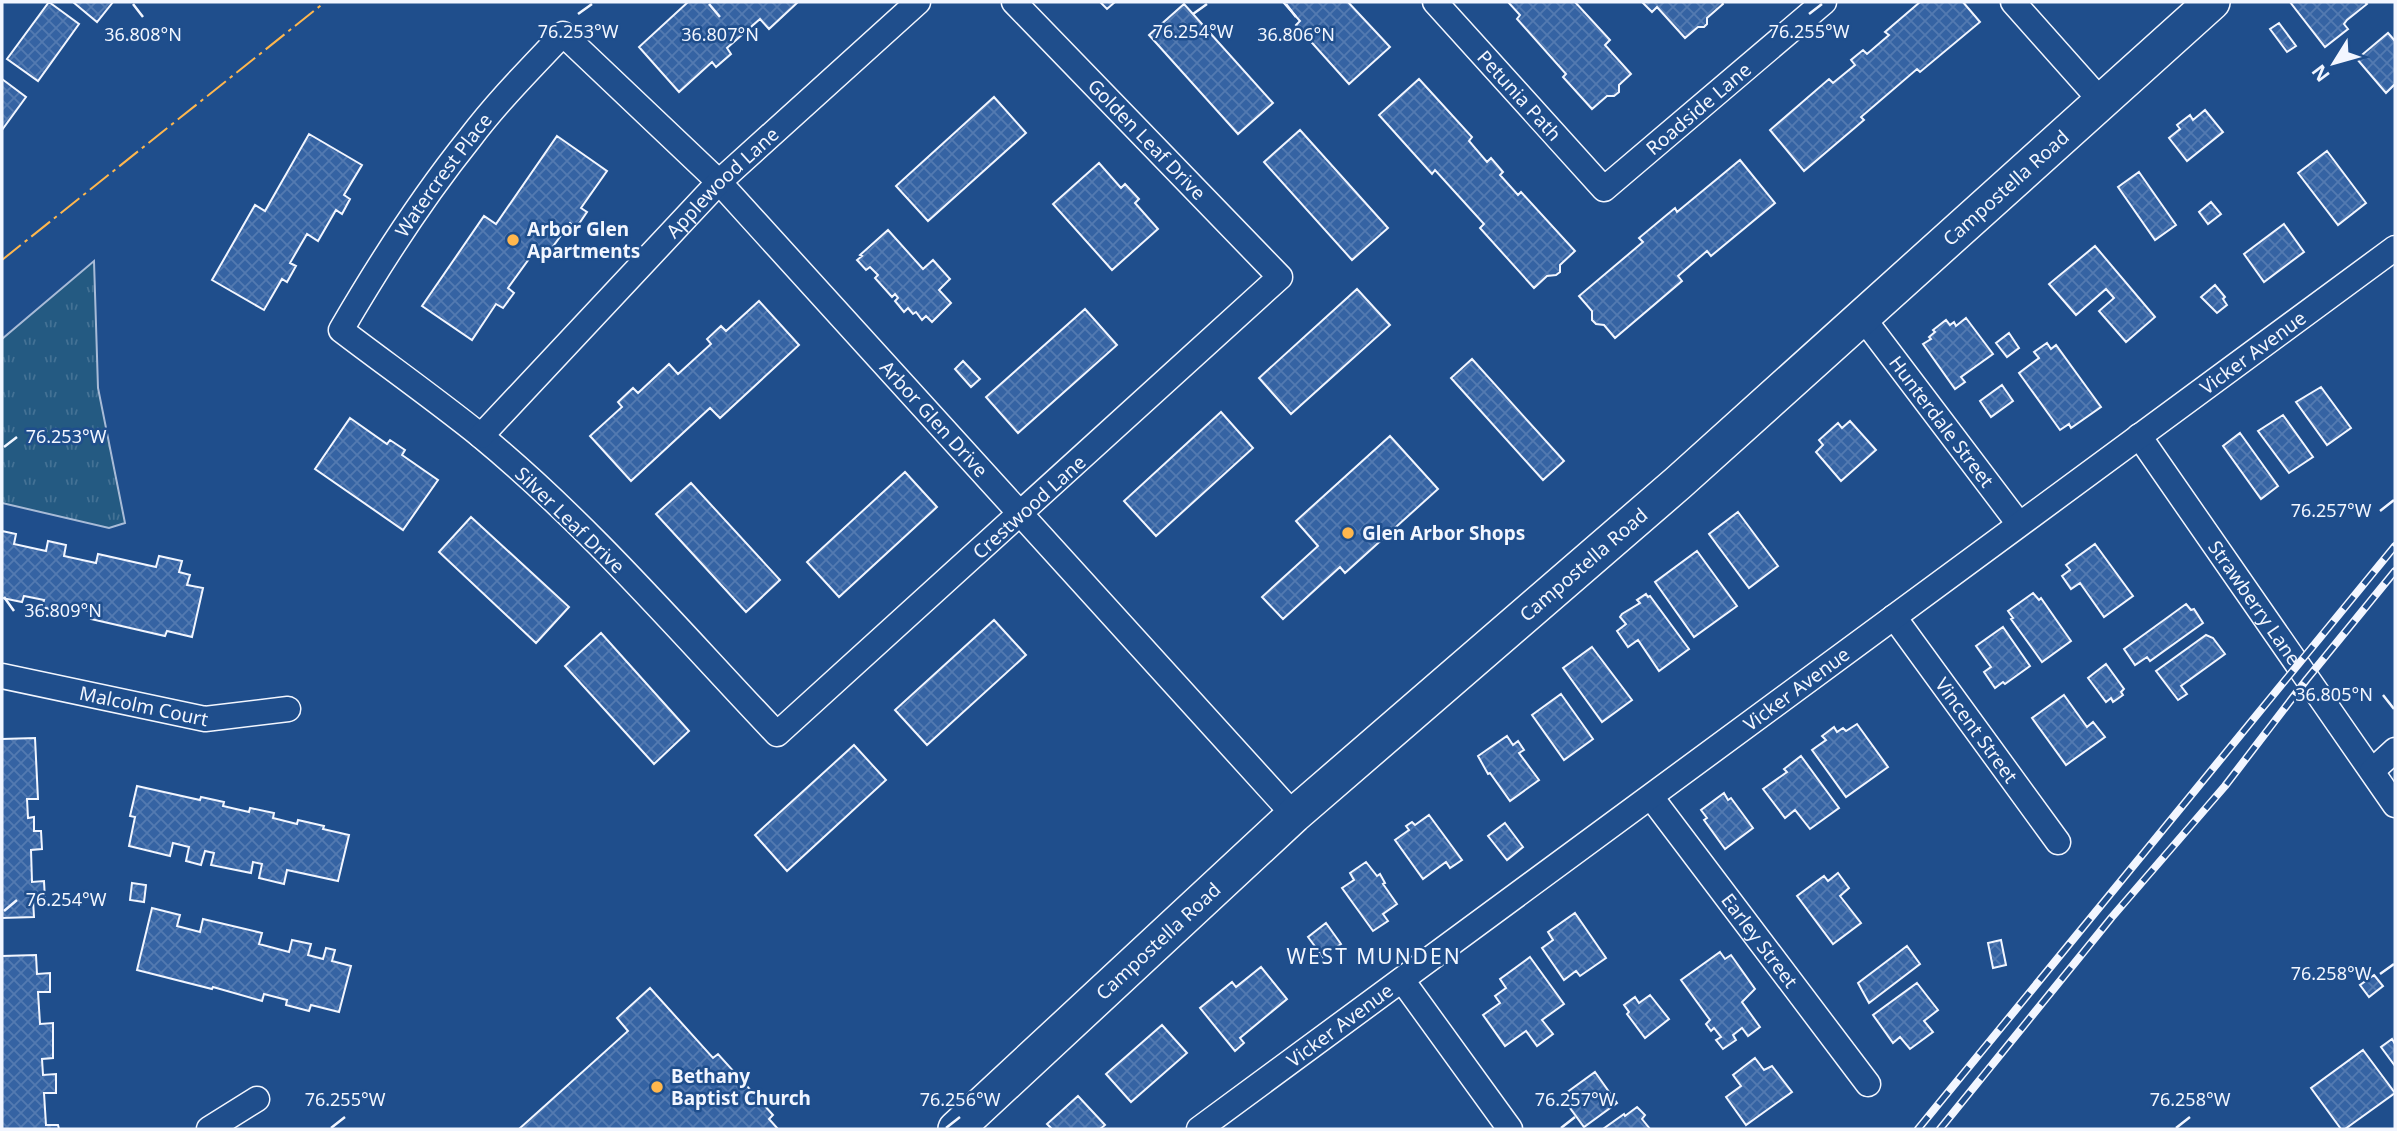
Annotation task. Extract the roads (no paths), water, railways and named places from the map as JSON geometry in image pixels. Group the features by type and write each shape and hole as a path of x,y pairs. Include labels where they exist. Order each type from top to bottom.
{"main road":[{"name":"Campostella Road","path":"956,1129 1294,815 1678,483 2212,2"}],"street":[{"name":"Applewood Lane","path":"481,436 719,182 918,2"},
{"name":"Golden Leaf Drive","path":"1014,2 1280,277"},
{"name":"Petunia Path","path":"1435,2 1604,189"},
{"path":"2013,2 2102,102"},
{"name":"Roadside Lane","path":"1604,189 1812,5"},
{"name":"Arbor Glen Drive","path":"563,34 719,182 1294,815"},
{"name":"Watercrest Place","path":"341,330 380,262 429,191 502,100 563,34"},
{"name":"Vicker Avenue","path":"1199,1129 2395,248"},
{"name":"Crestwood Lane","path":"777,734 1280,277"},
{"name":"Hunterdale Street","path":"1863,318 2019,524"},
{"name":"Silver Leaf Drive","path":"341,330 481,436 554,502 777,734"},
{"name":"Strawberry Lane","path":"2139,436 2395,805"},
{"name":"Vincent Street","path":"1894,617 2058,842"},
{"name":"Malcolm Court","path":"2,676 205,719 288,709"},
{"path":"2372,771 2395,750"},
{"name":"Earley Street","path":"1651,797 1868,1084"},
{"path":"1402,980 1510,1129"},
{"path":"209,1129 257,1099"}],"railway":[{"path":"1918,1129 2395,546"},
{"path":"1940,1129 2112,917 2225,786 2395,571"}],"place":[{"name":"Arbor Glen Apartments","path":"513,240"},
{"name":"Glen Arbor Shops","path":"1348,533"},
{"name":"Bethany Baptist Church","path":"657,1087"}],"district":[{"name":"WEST MUNDEN","path":"1374,957"}]}
